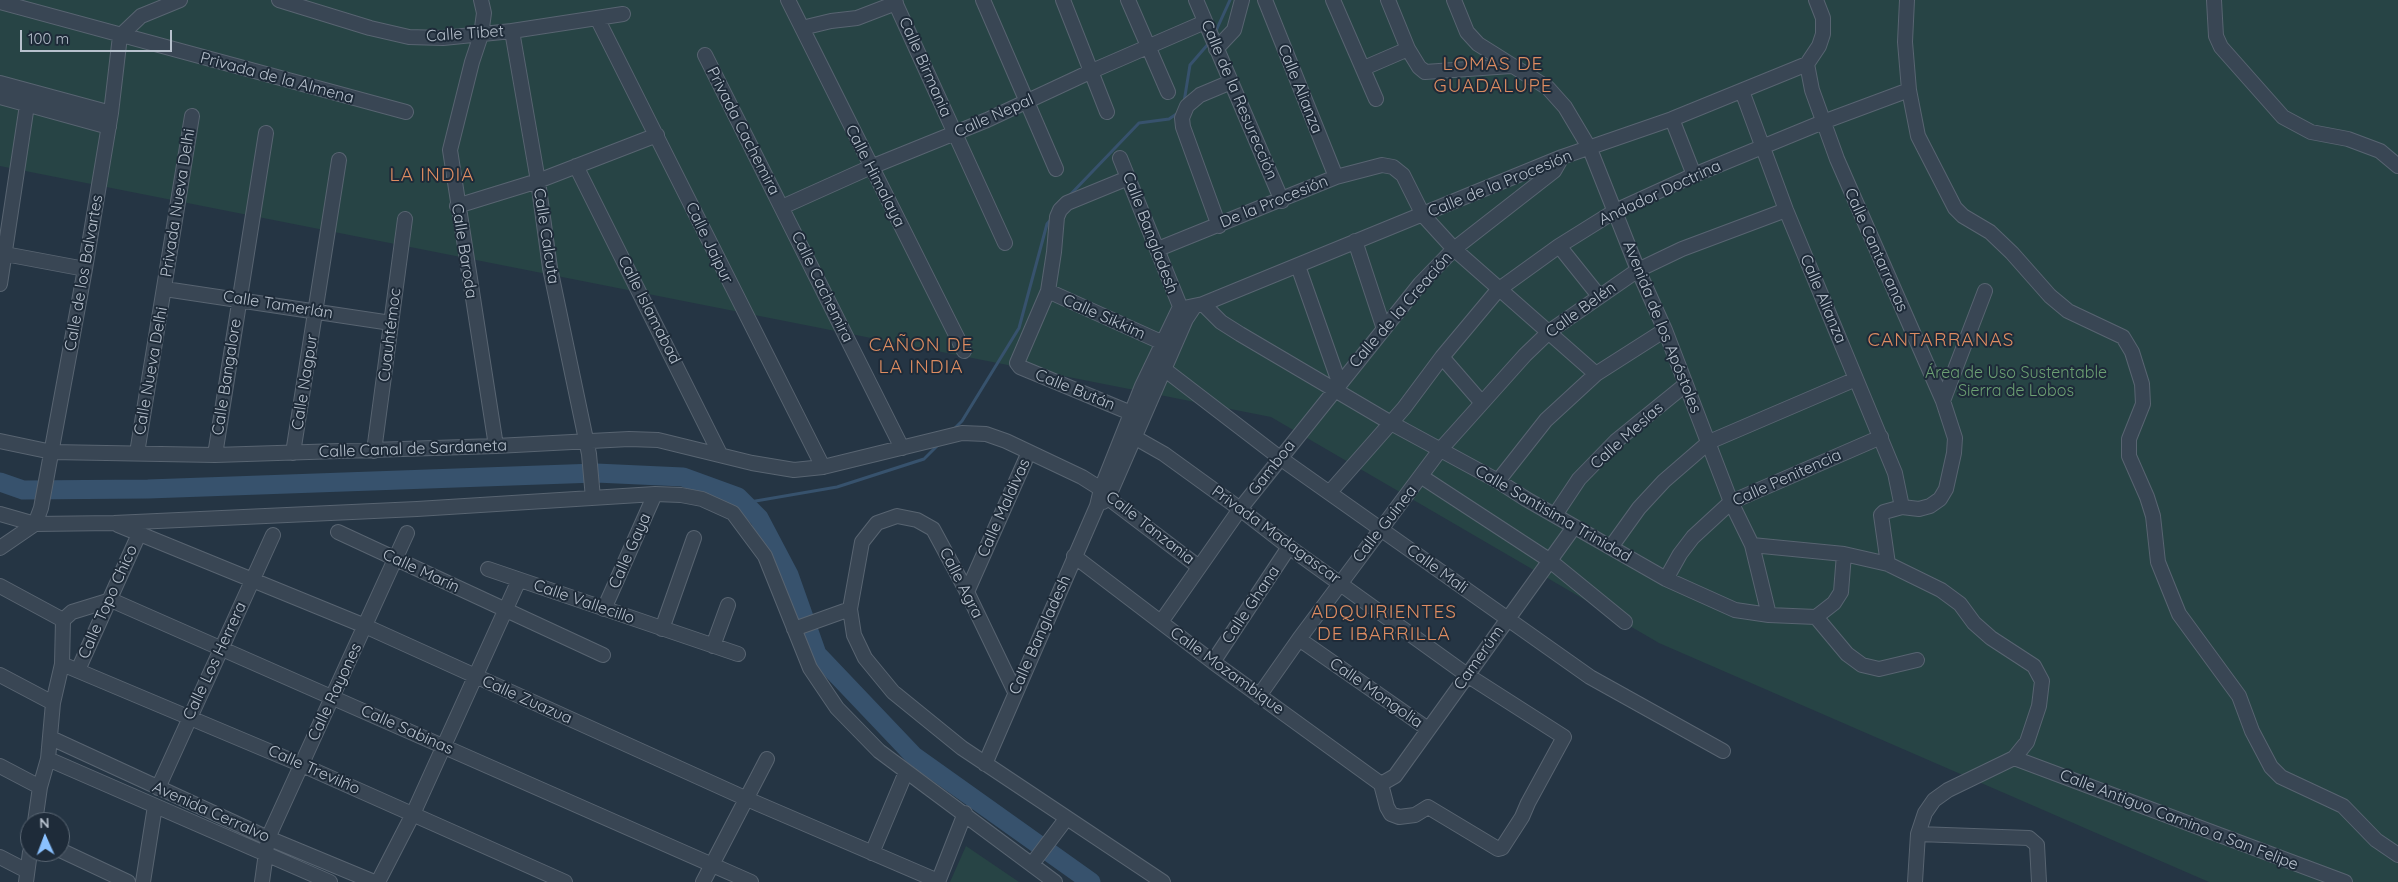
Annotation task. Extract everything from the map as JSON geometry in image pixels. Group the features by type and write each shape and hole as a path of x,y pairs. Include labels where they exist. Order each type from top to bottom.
{"street":[{"path":"120,36 141,16 180,0"},
{"name":"Calle Tibet","path":"278,0 370,28 409,37 443,38 481,35 623,14"},
{"name":"Calle Baroda","path":"481,0 484,13 481,35 472,62 450,150 457,206 496,446"},
{"name":"Calle Himalaya","path":"788,0 964,351"},
{"path":"983,0 1056,169"},
{"path":"1063,0 1107,112"},
{"path":"1128,0 1168,92"},
{"name":"Calle de la Resurección","path":"1196,0 1282,201"},
{"path":"1216,49 1234,30 1242,0"},
{"name":"Calle Alianza","path":"1266,0 1336,177"},
{"path":"1333,0 1376,99"},
{"path":"1388,0 1408,49 1418,67 1425,72 1511,66"},
{"name":"Avenida de los Apóstoles","path":"1454,0 1467,32 1478,44 1548,88 1566,107 1590,148 1638,270 1665,330 1732,502 1752,545 1770,615"},
{"path":"1807,64 1819,46 1823,34 1823,18 1816,0"},
{"path":"1907,0 1904,42 1909,90 1918,136 1937,169 1955,208 1963,216 1990,232 2012,253 2050,296 2068,311 2123,337 2132,352 2142,384 2143,404 2129,439 2129,456 2147,497 2153,516 2158,562 2179,614 2239,696 2252,731 2272,766 2281,777 2292,784 2343,806 2376,840 2398,855"},
{"path":"2214,0 2216,36 2221,47 2283,117 2311,132 2348,139 2380,151 2398,166"},
{"path":"802,28 831,21 857,18 895,1"},
{"name":"Calle Birmania","path":"895,1 1005,243"},
{"name":"Privada de la Almena","path":"0,2 406,112"},
{"name":"Calle Jaipur","path":"596,18 657,135 823,467"},
{"name":"Calle Nepal","path":"782,207 871,167 954,134 1205,22"},
{"name":"Calle Calcuta","path":"512,31 538,181 550,268 587,448 593,492"},
{"name":"Calle de los Balvartes","path":"34,524 41,508 47,478 85,269 110,120 120,36"},
{"path":"1364,68 1408,49"},
{"name":"Privada Cachemira","path":"705,55 782,207"},
{"name":"Calle de la Procesión","path":"1182,314 1198,305 1298,266 1562,157 1672,119 1807,64"},
{"name":"Calle Cantarranas","path":"1807,64 1812,90 1823,122 1859,210 1943,401 1955,438 1954,453 1946,488 1940,499 1930,506 1919,509 1902,507"},
{"path":"1219,226 1183,127 1182,118 1187,106 1200,95 1231,82"},
{"path":"0,83 110,120"},
{"name":"Andador Doctrina","path":"1391,423 1442,357 1498,290 1559,246 1615,211 1694,174 1909,90"},
{"name":"Calle Alianza","path":"1742,91 1786,210 1896,473 1902,507"},
{"path":"0,97 27,105 110,120"},
{"path":"0,284 5,254 6,202 27,105"},
{"name":"Privada Nueva Delhi","path":"165,289 192,116"},
{"path":"1672,119 1694,174"},
{"name":"Calle Bangalore","path":"215,455 266,133"},
{"path":"457,206 538,181 657,135"},
{"name":"Calle de la Creación","path":"1337,385 1420,284 1454,249 1554,172 1562,157"},
{"name":"Calle Bangladesh","path":"985,764 1074,556 1134,436 1164,369 1182,314 1158,249 1120,158"},
{"name":"Calle Nagpur","path":"293,453 339,160"},
{"name":"De la Procesión","path":"1158,249 1282,201 1336,177 1382,165 1393,167 1403,175 1423,215"},
{"name":"Calle Islamabad","path":"576,166 720,454"},
{"path":"1048,292 1054,252 1056,217 1060,210 1067,203 1128,178"},
{"path":"1496,185 1512,203"},
{"name":"Calle Cachemira","path":"782,207 902,448"},
{"name":"Calle Belén","path":"1440,450 1525,355 1550,331 1580,312 1599,296 1638,270 1682,249 1786,210"},
{"path":"1423,215 1454,249 1498,290 1550,331 1596,374"},
{"name":"Cuauhtémoc","path":"374,450 405,219"},
{"path":"1355,241 1384,328"},
{"path":"1559,246 1599,296"},
{"path":"5,254 85,269"},
{"path":"1298,266 1337,385"},
{"name":"Calle Tamerlán","path":"165,289 391,323"},
{"name":"Calle Nueva Delhi","path":"137,453 165,289"},
{"path":"1943,401 1985,291"},
{"name":"Calle Sikkim","path":"1048,292 1161,342"},
{"name":"Calle Bután","path":"1048,292 1016,363 1020,367 1131,413"},
{"name":"Calle Santisima Trinidad","path":"1198,305 1240,334 1337,385 1391,423 1498,481 1666,579 1724,607 1770,615 1816,617"},
{"name":"Calle Bangladesh","path":"1102,498 1131,413 1161,342 1182,314"},
{"path":"1498,481 1546,420 1596,374 1665,330"},
{"path":"1442,357 1482,403"},
{"name":"Calle Mali","path":"1164,369 1280,458 1382,528 1506,620 1590,677 1723,751"},
{"path":"1611,548 1639,508 1664,481 1709,442 1856,379"},
{"name":"Gamboa","path":"1161,622 1240,509 1337,385"},
{"name":"Calle Mesías","path":"1555,515 1579,480 1616,441 1685,385"},
{"path":"1330,492 1391,423"},
{"name":"Calle Canal de Sardaneta","path":"0,441 52,452 215,455 496,446 587,448 658,440 752,463 794,470 823,467 902,448 926,440 962,433"},
{"name":"Calle Tanzania","path":"962,433 986,434 1082,477 1102,498 1199,567"},
{"name":"Privada Madagascar","path":"1134,436 1164,454 1467,675 1564,737 1528,803 1522,818 1502,848 1494,849 1428,807 1415,815 1399,817 1391,814 1387,807 1381,784"},
{"name":"Calle Penitencia","path":"1666,579 1680,554 1693,537 1732,502 1761,487 1880,437"},
{"name":"Calle Guinea","path":"1259,696 1299,639 1422,477 1440,450"},
{"name":"Calle Maldivas","path":"967,592 1029,452"},
{"path":"1422,477 1549,560 1625,622"},
{"path":"0,514 34,524 114,523 416,509 593,492 681,494 702,499 732,513 764,556 798,627 810,668 837,708 879,751 965,813 1036,860 1055,882"},
{"name":"Calle Gaya","path":"604,608 655,494"},
{"path":"1888,564 1881,515 1884,512 1902,507"},
{"name":"Calle Agra","path":"850,609 862,542 877,523 897,516 917,520 933,530 967,592 1015,692"},
{"name":"Calle Zuazua","path":"114,523 365,626 748,799 938,882"},
{"path":"0,548 34,524"},
{"name":"Camerúm","path":"1381,784 1395,776 1574,527"},
{"name":"Calle Marín","path":"338,532 603,655"},
{"name":"Calle Rayones","path":"262,882 268,838 407,533"},
{"name":"Calle Topo Chico","path":"78,670 139,534"},
{"name":"Calle Los Herrera","path":"158,788 189,716 273,535"},
{"path":"662,629 694,538"},
{"path":"1752,545 1844,554 1888,564 1942,590 1960,604 1974,623 1991,638 2034,666 2042,680 2039,706 2027,742 2014,758 1948,790 1934,800 1925,813 1918,834 1915,882"},
{"name":"Calle Ghana","path":"1213,662 1289,547"},
{"path":"1844,554 1841,592 1834,602 1816,617 1847,654 1862,665 1879,669 1917,660"},
{"name":"Calle Mozambique","path":"1074,556 1213,662 1381,784"},
{"path":"488,569 519,580"},
{"name":"Calle Vallecillo","path":"378,882 413,814 519,580 738,654"},
{"path":"0,586 63,620"},
{"path":"36,812 40,787 48,760 53,703 62,664 63,620 72,612 111,600"},
{"name":"Calle Sabinas","path":"111,600 751,882"},
{"path":"712,646 728,605"},
{"path":"798,627 833,613 850,609 854,635 865,658 893,692 962,748 1063,823 1163,882"},
{"name":"Calle Mongolia","path":"1299,639 1428,729"},
{"name":"Calle Trevilño","path":"62,664 189,716 565,882"},
{"path":"0,675 53,703"},
{"name":"Avenida Cerralvo","path":"51,738 268,838 374,882"},
{"name":"Calle Antiguo Camino a San Felipe","path":"2014,758 2345,882"},
{"path":"703,882 748,799 767,759"},
{"name":"Avenida Cerralvo","path":"48,760 330,882"},
{"path":"0,766 40,787"},
{"path":"872,853 906,772"},
{"path":"143,882 155,806"},
{"path":"938,882 965,813"},
{"path":"1036,860 1063,823"},
{"path":"1918,834 2029,838 2037,845 2039,882"},
{"path":"70,855 128,882"},
{"path":"0,857 27,877 29,862"}],"green space":[{"name":"Área de Uso Sustentable Sierra de Lobos","path":"0,0 2398,0 2398,882 2209,882 1659,643 1271,417 0,166"},
{"path":"966,846 1019,882 950,882"}],"waterway":[{"path":"1215,33 1230,0"},
{"path":"1184,102 1190,65 1209,43"},
{"path":"1068,197 1139,123 1169,119 1178,113"},
{"path":"954,429 962,421 1019,328 1047,224 1052,218"},
{"path":"744,503 837,487 924,459 939,444"},
{"path":"0,482 23,490 148,489 596,473 683,477 738,497 759,518 789,575 817,654 914,756 1091,882"}],"district":[{"name":"LOMAS DE GUADALUPE","path":"1493,75"},
{"name":"LA INDIA","path":"432,175"},
{"name":"CANTARRANAS","path":"1941,340"},
{"name":"CAÑON DE LA INDIA","path":"921,356"},
{"name":"ADQUIRIENTES DE IBARRILLA","path":"1384,623"}]}
